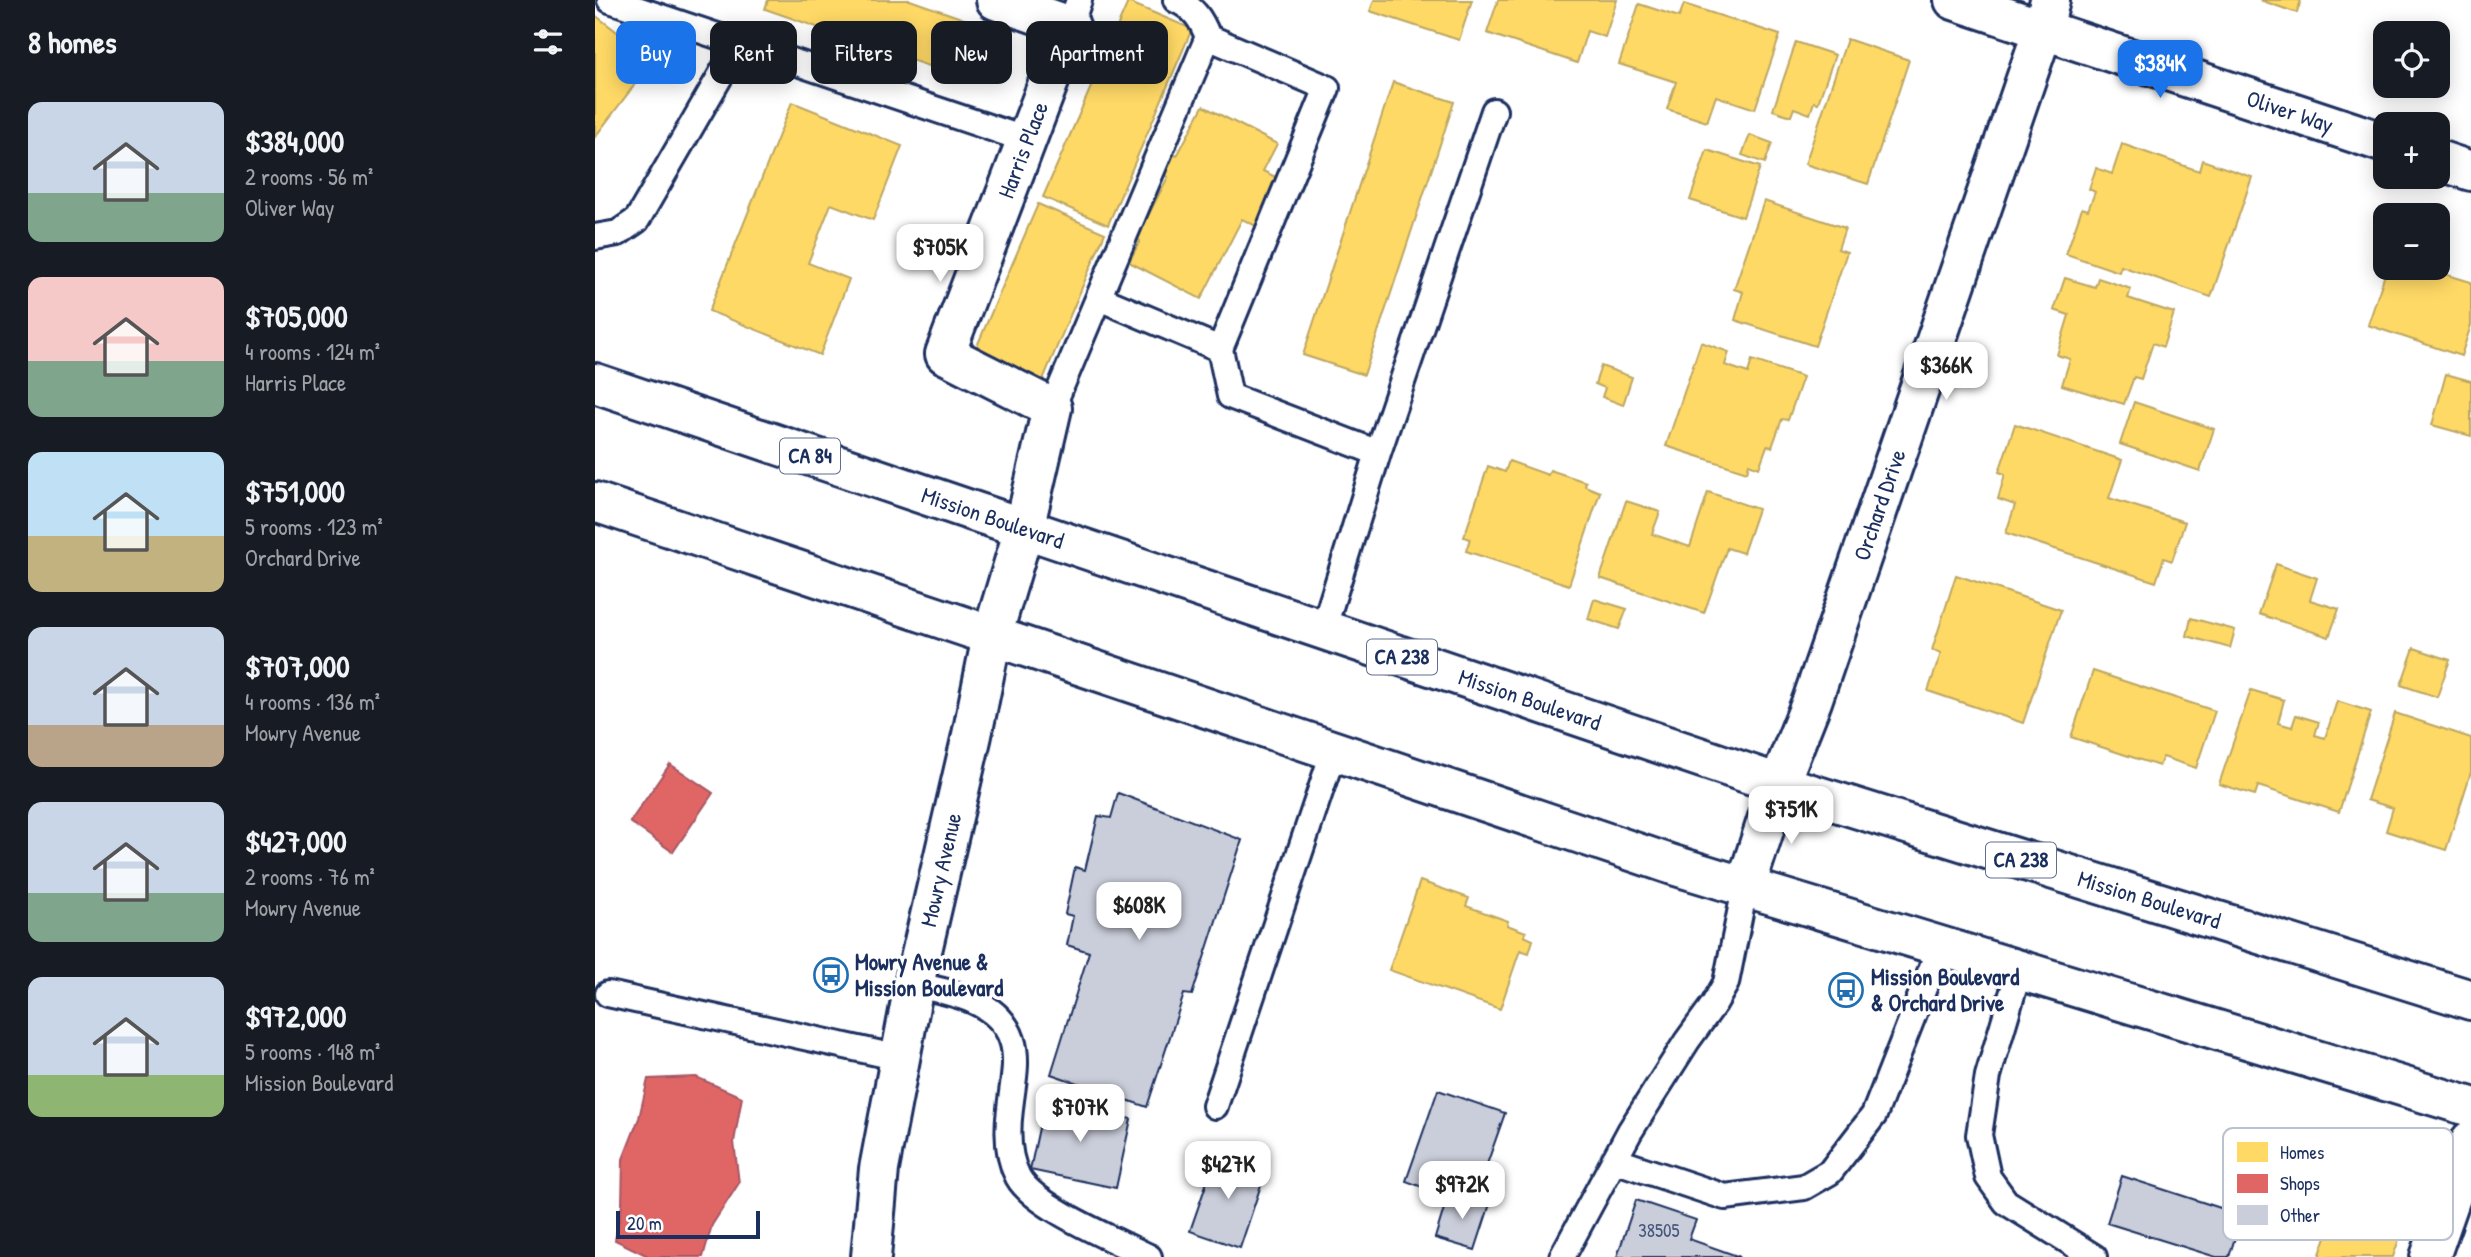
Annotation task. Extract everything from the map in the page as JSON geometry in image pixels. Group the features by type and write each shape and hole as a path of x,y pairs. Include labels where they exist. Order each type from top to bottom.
{"main road":[{"name":"Harris Place","path":"996,0 1075,13 945,354 1052,408"},
{"name":"Oliver Way","path":"1954,0 2047,15 2373,138"},
{"name":"Orchard Drive","path":"1745,888 1779,784 1812,701 2047,15"},
{"path":"2450,164 2471,171"},
{"name":"Mission Boulevard","path":"595,383 1779,784 2471,1000"},
{"path":"1024,529 1052,408"},
{"path":"595,502 1745,888 2471,1107"},
{"name":"Mowry Avenue","path":"871,1257 879,1169 914,985 992,636 1024,529"},
{"path":"2453,1191 2471,1140"},
{"path":"2430,1257 2436,1240"}],"lane":[{"path":"610,0 710,32"},
{"path":"1176,0 1186,4 1200,18 1208,37 1327,88 1220,349 1230,396 1378,453"},
{"path":"1052,408 1208,37"},
{"path":"797,61 1027,140"},
{"path":"595,236 618,233 637,220 716,84"},
{"path":"1323,630 1378,453 1494,111"},
{"path":"1099,298 1220,349"},
{"path":"1215,1106 1333,750"},
{"path":"1562,1257 1614,1160 1679,1052 1726,983 1745,888"},
{"path":"1614,1160 1725,1197 1804,1187 1831,1172 1874,1115 1940,947"},
{"path":"2018,971 1988,1076 1979,1135 1988,1177 2006,1202 2094,1257"},
{"path":"914,985 972,1000 1004,1023 1012,1041 1015,1064 1008,1145 1019,1179 1028,1191 1053,1208 1149,1257"},
{"path":"608,994 900,1058"}],"building: Homes":[{"path":"768,0 910,0 970,21 931,21 931,67 917,62 917,21 811,21 811,25 765,9"},
{"path":"1374,0 1472,0 1459,40 1370,11"},
{"path":"1498,0 1617,0 1605,37 1587,31 1577,63 1487,33"},
{"path":"2260,0 2301,0 2297,13"},
{"path":"1128,2 1192,29 1108,225 1043,197 1092,84 1168,84 1168,21 1120,21"},
{"path":"1639,4 1679,17 1684,4 1780,35 1755,109 1716,96 1707,122 1667,109 1676,82 1619,64"},
{"path":"595,15 616,31 616,84 635,84 595,137"},
{"path":"1847,39 1909,60 1868,184 1805,164"},
{"path":"1796,42 1835,55 1818,103 1814,102 1810,114 1794,108 1791,116 1773,110"},
{"path":"1393,82 1454,102 1364,375 1303,355"},
{"path":"792,102 902,146 873,220 831,204 808,263 849,279 820,355 709,311"},
{"path":"1203,106 1277,144 1263,171 1282,180 1258,227 1242,219 1201,299 1129,262 1140,241 1136,239 1168,177 1162,174 1173,154 1177,156"},
{"path":"1750,135 1772,143 1765,163 1742,155"},
{"path":"2122,144 2199,171 2202,160 2252,177 2211,297 2121,266 2119,272 2066,254 2082,208 2088,210 2095,192 2089,189 2096,168 2112,174"},
{"path":"1707,150 1760,167 1743,217 1690,200"},
{"path":"1764,201 1845,228 1838,249 1847,252 1815,346 1735,320 1743,292 1734,289"},
{"path":"1038,204 1105,233 1042,382 974,353"},
{"path":"2450,276 2471,282 2471,325 2461,356 2368,325 2383,280 2450,280"},
{"path":"2065,278 2095,287 2098,278 2131,289 2128,298 2174,313 2163,347 2153,343 2141,379 2134,377 2124,404 2062,385 2070,359 2057,355 2069,315 2054,310"},
{"path":"1701,342 1729,352 1725,365 1748,373 1752,360 1803,377 1788,420 1782,419 1772,447 1767,446 1759,468 1749,464 1747,472 1666,446"},
{"path":"1601,366 1632,377 1623,405 1602,397 1605,388 1595,384"},
{"path":"2446,374 2471,381 2471,436 2432,425"},
{"path":"2134,402 2214,429 2200,471 2120,444"},
{"path":"2015,424 2122,460 2109,498 2185,522 2172,561 2164,558 2156,582 2006,533 2015,505 1998,499 2005,474 1999,472"},
{"path":"1509,461 1548,475 1550,470 1586,482 1585,486 1600,492 1569,585 1466,551 1470,539 1464,537 1488,466 1505,472"},
{"path":"1708,492 1758,509 1743,553 1727,548 1704,613 1600,578 1626,501 1660,512 1652,534 1690,547"},
{"path":"2276,564 2317,578 2310,600 2339,609 2329,637 2259,614"},
{"path":"1956,575 2061,610 2023,723 1928,691 1941,653 1932,650"},
{"path":"1594,599 1627,609 1619,629 1588,619"},
{"path":"2191,618 2235,630 2230,648 2187,636"},
{"path":"2414,648 2450,660 2437,697 2401,685"},
{"path":"2093,671 2215,711 2196,768 2163,757 2159,766 2071,737"},
{"path":"2251,690 2284,700 2278,723 2292,727 2296,715 2319,722 2315,735 2325,738 2337,701 2371,712 2339,812 2258,786 2255,795 2219,784"},
{"path":"2395,713 2471,738 2471,772 2446,850 2386,831 2393,808 2367,800"},
{"path":"1420,881 1469,898 1466,906 1508,921 1507,925 1526,932 1524,936 1533,940 1529,953 1520,950 1500,1009 1389,970"},
{"path":"2325,1240 2399,1240 2393,1257 2319,1257"}],"building: Shops":[{"path":"670,764 713,793 673,852 630,822"},
{"path":"696,1077 742,1097 734,1142 739,1183 712,1225 703,1257 650,1257 615,1240 622,1205 623,1159 639,1118 648,1079"}],"building: Other":[{"path":"1118,793 1242,840 1192,995 1184,994 1147,1107 1051,1074 1089,952 1067,945 1073,916 1065,914 1075,867 1085,870 1098,816 1111,818"},
{"path":"1438,1090 1505,1113 1480,1184 1448,1173 1441,1194 1406,1181"},
{"path":"1045,1100 1131,1119 1116,1188 1030,1170"},
{"path":"1217,1153 1266,1170 1240,1248 1190,1231"},
{"path":"2122,1176 2223,1209 2223,1240 2234,1240 2229,1257 2216,1257 2107,1223"},
{"path":"1449,1192 1490,1204 1475,1250 1435,1238"},
{"path":"1636,1200 1696,1220 1689,1239 1740,1257 1617,1257"}],"place":[{"name":"Mowry Avenue & Mission Boulevard","path":"831,975"},
{"name":"Mission Boulevard & Orchard Drive","path":"1846,990"}]}
